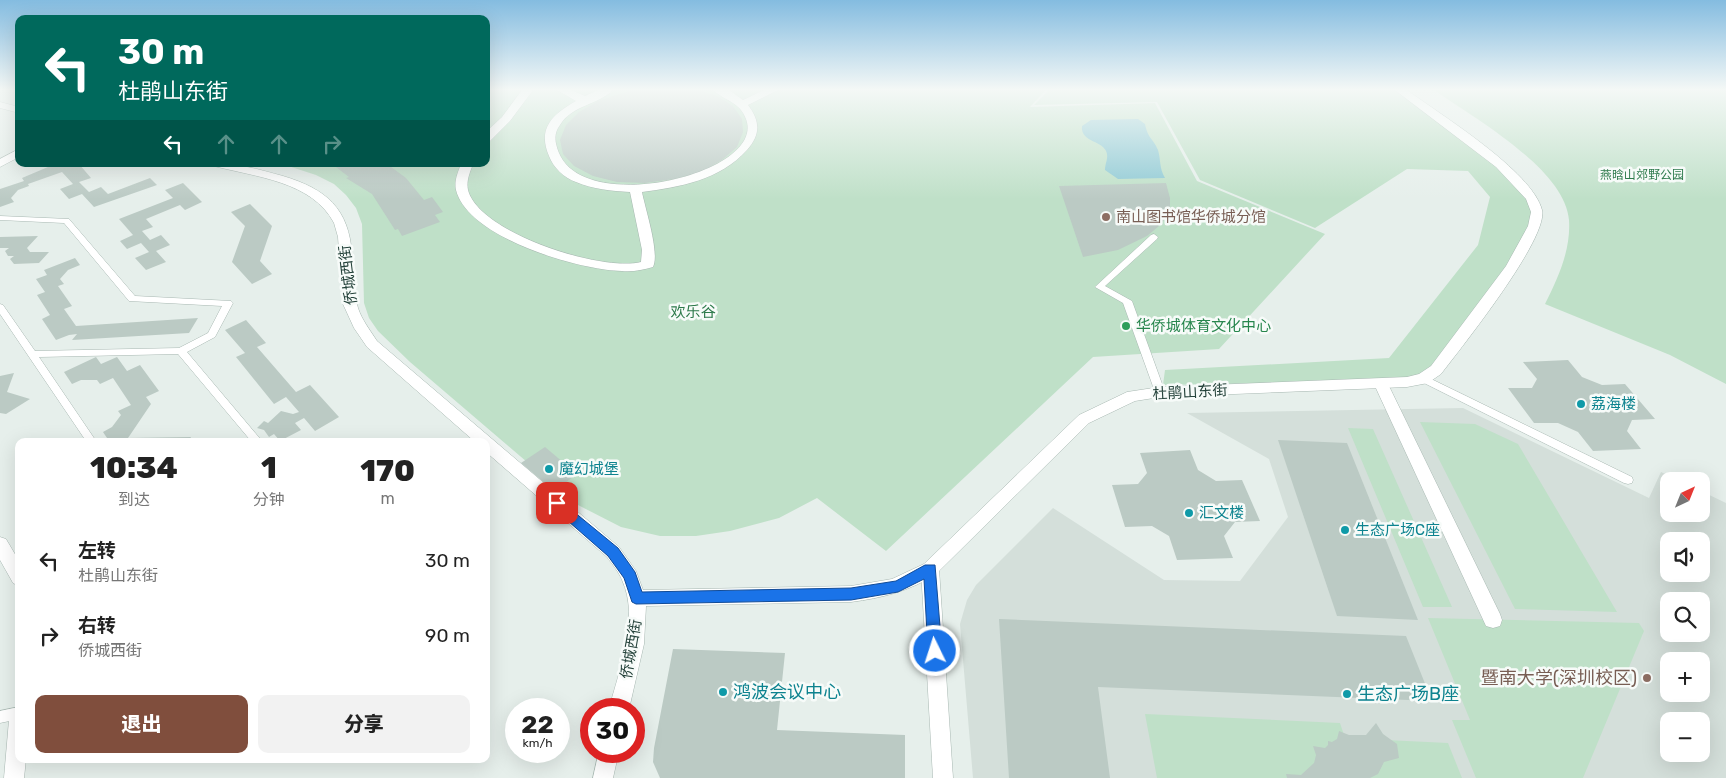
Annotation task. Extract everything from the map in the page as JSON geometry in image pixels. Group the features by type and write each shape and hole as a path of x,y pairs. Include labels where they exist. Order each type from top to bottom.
{"street":[{"path":"554,126 549,141 552,156 563,169 581,180 606,186 635,189 663,187 690,181 713,173 731,162 744,150 753,134 753,126"},
{"path":"1422,379 1436,370 1517,259 1535,228 1537,210 1531,195 1515,177 1448,126"},
{"path":"0,164 15,155"},
{"name":"侨城西街","path":"229,167 305,188 323,200 336,212 343,226 350,307 359,326 378,349 480,438"},
{"path":"466,167 462,178 462,192 468,202 488,220 519,241 548,252 600,266 640,268 648,264 648,250 635,189"},
{"name":"杜鹃山东街","path":"636,598 851,594 898,586 930,569 1084,419 1132,396 1160,392 1381,384 1422,379"},
{"path":"1381,384 1493,620"},
{"name":"侨城西街","path":"490,446 613,552 630,576 636,598 635,644 622,698"},
{"path":"0,544 15,571"},
{"path":"930,569 943,778"},
{"path":"14,778 15,763"},
{"path":"603,778 606,763"}],"lane":[{"path":"0,218 66,221 132,299 228,303 212,336 181,352 33,354"},
{"path":"1154,237 1099,287 1128,301 1160,392"},
{"path":"0,307 89,438"},
{"path":"181,352 254,438"},
{"path":"1422,379 1628,480"},
{"path":"0,717 15,714"}],"shaded area":[{"path":"1463,408 1649,498 1660,474 1660,522 1710,522 1710,495 1726,503 1726,778 973,778 960,624 967,600 976,585 1053,508 1164,580 1240,581 1288,517 1269,459 1187,413"}],"green space":[{"name":"欢乐谷","path":"490,126 1168,126 1197,181 1325,234 1219,349 1093,357 886,551 817,498 779,518 730,531 696,536 660,536 621,527 576,504 410,362 378,331 369,318 364,303 362,224 356,208 334,184 316,175 291,167 490,167"},
{"path":"1170,126 1445,126 1499,167 1527,194 1534,218 1513,258 1432,368 1419,377 1379,381 1163,385 1165,370 1389,358 1478,245 1490,197 1468,171 1407,169 1315,228 1200,180"},
{"name":"燕晗山郊野公园","path":"1488,126 1726,126 1726,384 1670,355 1545,304 1559,274 1566,253 1569,220 1564,201 1552,182 1535,164"},
{"path":"1420,422 1475,424 1518,444 1617,612 1515,609"},
{"path":"1348,428 1373,429 1452,607 1423,607"},
{"path":"1428,618 1639,623 1644,631 1583,778 1476,778 1452,720 1470,720"},
{"path":"1145,714 1340,723 1345,738 1448,743 1462,778 1157,778"}],"water":[{"path":"1082,126 1146,126 1158,150 1165,178 1118,179 1105,170 1107,156 1105,149 1082,132"}],"building":[{"path":"565,126 743,126 743,132 737,147 722,160 701,172 674,179 645,183 617,182 593,176 574,166 563,154 560,140"},
{"path":"48,167 82,167 91,178 79,182 89,192 101,187 108,194 150,178 157,185 94,207 82,194 69,199 60,189 73,184 62,172 28,184 29,186 18,190 11,198 14,202 0,207 0,189 24,181 22,178"},
{"path":"336,167 391,167 406,178 424,200 432,197 443,212 435,215 440,222 402,236 398,229 395,230 372,194 346,178 349,177"},
{"path":"183,183 202,202 185,210 180,205 146,219 153,227 142,231 150,240 161,235 170,245 156,251 166,262 146,270 135,258 149,252 141,243 127,249 120,241 133,235 119,219 173,198 165,190"},
{"path":"1166,183 1170,207 1167,216 1159,226 1147,236 1118,250 1083,257 1059,186"},
{"path":"250,204 272,226 260,261 272,274 252,284 232,262 245,226 231,212"},
{"path":"38,236 27,248 30,252 49,252 39,263 14,264 10,259 14,256 8,256 5,251 9,248 0,248 0,237"},
{"path":"75,258 80,265 68,270 60,279 64,284 58,286 72,306 64,309 76,326 198,318 189,333 72,340 77,334 56,340 42,319 50,315 37,295 45,292 36,279 47,275 44,270"},
{"path":"246,320 266,343 257,347 296,392 310,385 339,417 315,431 304,418 295,423 301,430 286,438 277,438 274,434 269,437 264,430 257,428 264,421 268,423 281,411 293,414 299,412 286,397 274,404 236,357 245,353 225,330"},
{"path":"96,357 101,364 117,357 127,371 140,365 159,391 146,397 151,404 128,438 107,438 103,432 112,427 121,415 118,411 131,405 113,378 100,384 97,380 81,380 72,384 64,372"},
{"name":"荔海楼","path":"1568,360 1582,377 1602,385 1625,384 1655,419 1632,420 1627,431 1641,449 1593,451 1578,432 1558,423 1534,423 1508,388 1532,388 1537,379 1523,362"},
{"path":"14,373 7,392 30,399 6,414 0,413 0,376"},
{"path":"191,437 190,438 128,438"},
{"name":"生态广场C座","path":"1278,440 1347,443 1418,620 1337,616"},
{"name":"魔幻城堡","path":"545,447 577,474 554,491 521,463"},
{"name":"汇文楼","path":"1190,450 1198,470 1216,481 1242,480 1260,521 1235,522 1224,536 1233,558 1177,560 1169,536 1152,526 1125,527 1112,485 1138,484 1147,473 1140,453"},
{"name":"生态广场B座","path":"999,619 1406,636 1432,701 1098,687 1110,778 1009,778"},
{"name":"鸿波会议中心","path":"673,649 785,653 777,730 905,735 905,778 660,778 653,762 654,748"},
{"path":"1376,723 1383,734 1397,744 1399,758 1384,762 1378,774 1370,778 1287,778 1286,774 1301,775 1314,763 1316,755 1313,746 1325,748 1328,745 1328,741 1332,742 1337,739 1339,731 1349,735 1366,735"}],"place":[{"name":"南山图书馆华侨城分馆","path":"1106,217"},
{"name":"华侨城体育文化中心","path":"1126,326"},
{"name":"荔海楼","path":"1581,404"},
{"name":"魔幻城堡","path":"549,469"},
{"name":"汇文楼","path":"1189,513"},
{"name":"生态广场C座","path":"1345,530"},
{"name":"暨南大学(深圳校区)","path":"1647,678"},
{"name":"鸿波会议中心","path":"723,692"},
{"name":"生态广场B座","path":"1347,694"}],"route":[{"path":"557,503 623,563 630,576 636,598 851,594 880,591 898,586 930,569 935,651"}]}
